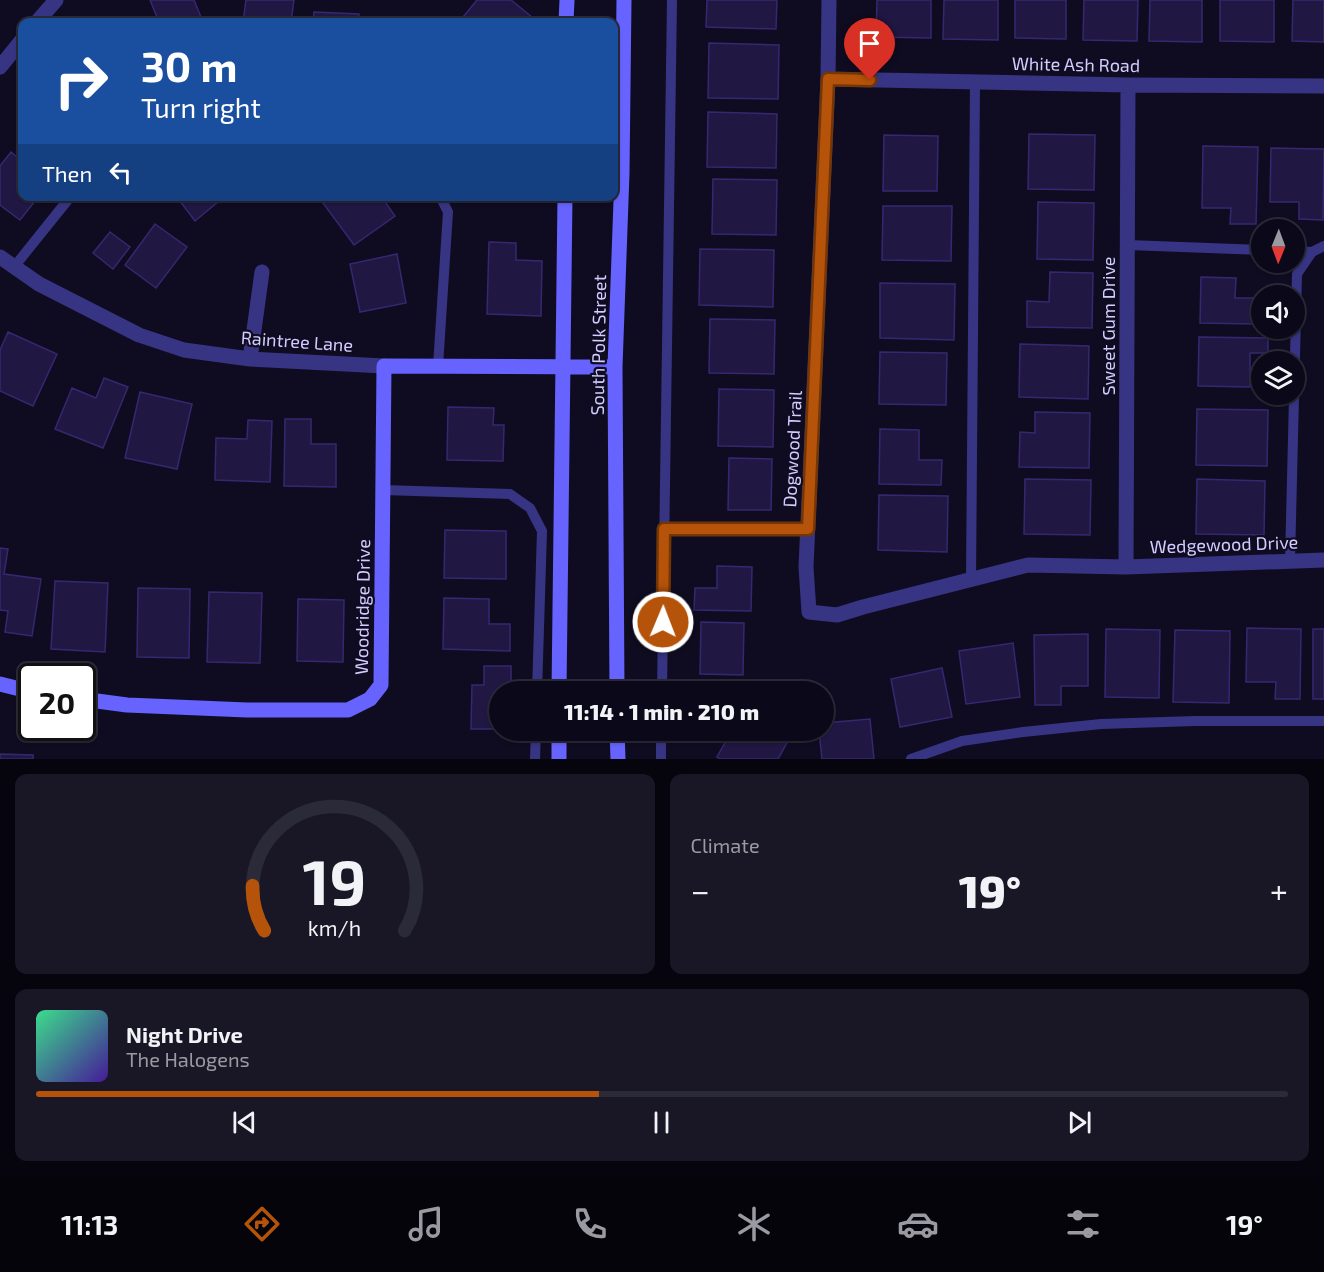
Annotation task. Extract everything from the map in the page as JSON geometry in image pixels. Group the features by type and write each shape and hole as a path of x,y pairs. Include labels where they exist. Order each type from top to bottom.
{"main road":[{"path":"566,18 567,0"},
{"name":"South Polk Street","path":"617,681 615,367 622,173 624,0"},
{"name":"South Polk Street","path":"559,681 565,201"},
{"name":"Raintree Lane","path":"384,366 615,367"},
{"name":"Woodridge Drive","path":"96,701 128,705 247,710 348,710 370,699 381,685 384,366"},
{"path":"0,684 18,689"},
{"path":"559,741 559,759"},
{"path":"617,741 618,759"}],"street":[{"path":"40,18 56,0"},
{"name":"Dogwood Trail","path":"829,0 828,79 806,567 809,612 837,615 1028,565 1126,567"},
{"path":"0,67 18,45"},
{"name":"White Ash Road","path":"828,79 1324,86"},
{"name":"Sweet Gum Drive","path":"1126,567 1128,85"},
{"name":"Raintree Lane","path":"0,257 39,284 139,335 184,350 250,359 384,366"},
{"path":"250,359 262,272"},
{"name":"Wedgewood Drive","path":"1126,567 1324,560"}],"lane":[{"path":"662,681 672,0"},
{"path":"970,579 975,82"},
{"path":"14,267 67,201"},
{"path":"438,366 448,212 442,201"},
{"path":"1128,245 1251,250"},
{"path":"1290,561 1297,274 1312,252 1324,246"},
{"path":"1305,252 1312,252"},
{"path":"383,490 510,494 530,508 542,531 537,681"},
{"path":"664,529 808,529"},
{"path":"911,759 962,741 1101,724 1324,721"},
{"path":"536,741 536,759"},
{"path":"661,741 661,759"}],"building":[{"path":"150,0 194,0 201,18 157,18"},
{"path":"246,0 294,0 292,18 244,18"},
{"path":"477,0 511,0 533,18 462,18"},
{"path":"707,0 777,0 776,29 706,27"},
{"path":"877,0 931,0 931,38 876,37"},
{"path":"944,0 998,0 998,40 943,39"},
{"path":"1015,0 1066,0 1066,39 1015,38"},
{"path":"1084,0 1138,0 1137,41 1083,40"},
{"path":"1150,0 1202,0 1202,42 1149,41"},
{"path":"1220,0 1274,0 1274,42 1220,41"},
{"path":"1293,0 1324,0 1324,42 1292,41"},
{"path":"314,12 359,14 358,18 313,18"},
{"path":"709,43 779,45 778,99 708,98"},
{"path":"708,112 777,114 776,168 707,167"},
{"path":"1029,134 1095,135 1094,190 1028,189"},
{"path":"884,135 938,136 937,191 883,191"},
{"path":"1203,146 1258,147 1256,219 1251,219 1251,224 1230,224 1231,208 1202,208"},
{"path":"1271,148 1324,149 1323,220 1299,219 1299,202 1270,202"},
{"path":"11,152 18,158 18,201 35,201 20,220 0,205 0,166"},
{"path":"713,179 777,180 776,235 712,234"},
{"path":"180,201 219,201 195,221"},
{"path":"321,201 384,201 395,216 354,245"},
{"path":"1038,202 1094,203 1093,260 1037,259"},
{"path":"883,206 952,206 951,261 882,260"},
{"path":"155,224 187,247 156,288 125,265"},
{"path":"110,232 130,247 113,269 93,253"},
{"path":"489,242 516,243 516,260 542,261 541,316 487,314"},
{"path":"700,249 774,250 773,307 699,305"},
{"path":"397,254 406,303 360,312 350,264"},
{"path":"1050,272 1093,273 1092,328 1027,327 1027,301 1049,302"},
{"path":"1201,277 1236,278 1235,298 1251,298 1251,324 1200,323"},
{"path":"880,283 955,284 954,340 880,338"},
{"path":"710,319 775,320 774,374 709,373"},
{"path":"8,332 57,354 33,406 0,391 0,350"},
{"path":"1199,337 1268,339 1268,351 1251,351 1250,353 1250,387 1198,386"},
{"path":"1020,344 1089,346 1088,399 1019,397"},
{"path":"880,352 947,353 946,405 879,404"},
{"path":"104,378 128,387 103,448 55,429 72,388 96,398"},
{"path":"719,389 774,390 773,447 718,446"},
{"path":"140,392 192,404 177,469 125,458"},
{"path":"448,407 494,408 493,425 504,425 503,461 447,460"},
{"path":"1197,409 1268,410 1267,466 1196,465"},
{"path":"1035,412 1090,413 1089,468 1019,467 1020,432 1035,433"},
{"path":"285,419 311,419 311,444 336,444 336,487 284,486"},
{"path":"248,420 272,421 270,482 215,480 216,438 247,439"},
{"path":"880,429 919,430 919,460 942,460 941,485 879,484"},
{"path":"729,458 772,459 771,510 728,510"},
{"path":"1025,479 1091,480 1090,535 1024,534"},
{"path":"1197,479 1265,481 1264,535 1196,534"},
{"path":"879,495 948,496 947,552 878,550"},
{"path":"445,530 506,531 506,579 444,578"},
{"path":"0,548 8,549 4,574 41,579 32,636 5,632 8,611 0,610"},
{"path":"717,566 752,567 751,611 694,610 695,588 717,588"},
{"path":"55,581 108,583 105,652 51,649"},
{"path":"138,588 190,589 189,658 137,657"},
{"path":"209,592 262,593 260,663 207,662"},
{"path":"444,598 489,599 489,624 510,624 510,651 443,649"},
{"path":"298,599 344,600 343,662 297,661"},
{"path":"701,622 744,623 743,675 700,674"},
{"path":"1247,628 1301,629 1300,699 1275,699 1276,682 1246,682"},
{"path":"1106,629 1160,630 1159,698 1105,697"},
{"path":"1313,629 1324,629 1324,699 1313,699"},
{"path":"1175,630 1230,631 1229,703 1173,702"},
{"path":"1088,634 1088,686 1061,686 1061,705 1035,705 1034,635"},
{"path":"1013,643 1020,697 966,704 959,651"},
{"path":"484,666 511,666 511,681 489,681 489,729 471,729 472,685 484,685"},
{"path":"942,668 952,717 900,727 891,679"},
{"path":"870,719 874,759 822,759 820,741 834,741 834,722"},
{"path":"726,741 788,741 778,759 720,759 717,757"},
{"path":"0,754 33,755 33,759 0,759"}],"route":[{"path":"663,622 664,529 808,529 828,79 870,80"}]}
